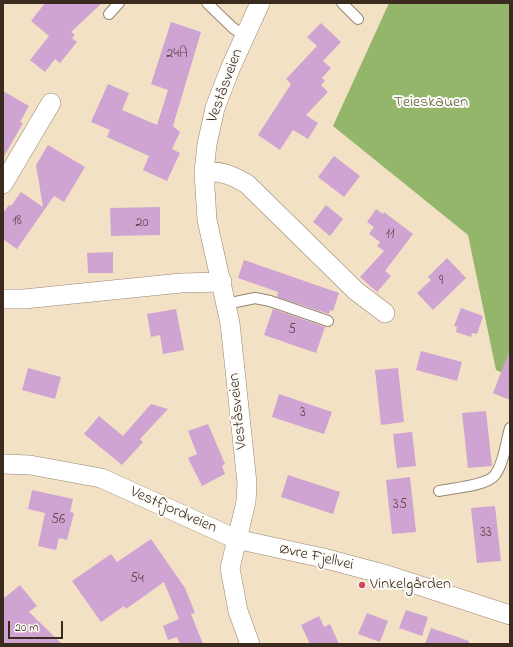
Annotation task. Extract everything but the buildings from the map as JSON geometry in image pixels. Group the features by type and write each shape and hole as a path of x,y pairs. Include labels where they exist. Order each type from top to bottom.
{"street":[{"name":"Veståsveien","path":"236,539 246,502 247,483 230,323 207,220 204,172 207,144 215,108 230,69 260,3"},
{"path":"3,184 51,102"},
{"path":"204,172 214,171 232,175 247,184 356,290 385,313"},
{"path":"3,299 24,299 181,283 222,282"},
{"name":"Vestfjordveien","path":"3,464 30,465 101,478 236,539 230,568 233,590 250,644"},
{"name":"Øvre Fjellvei","path":"236,539 323,558 387,575 510,615"}],"lane":[{"path":"110,14 119,3"},
{"path":"207,3 233,28 245,36"},
{"path":"342,3 358,19"},
{"path":"226,304 255,298 270,301 328,321"},
{"path":"439,491 478,484 488,481 495,476 510,428"}],"green space":[{"name":"Teieskauen","path":"389,3 510,3 510,376 496,370 468,235 333,126"}],"place":[{"name":"Vinkelgården","path":"362,585"}]}
